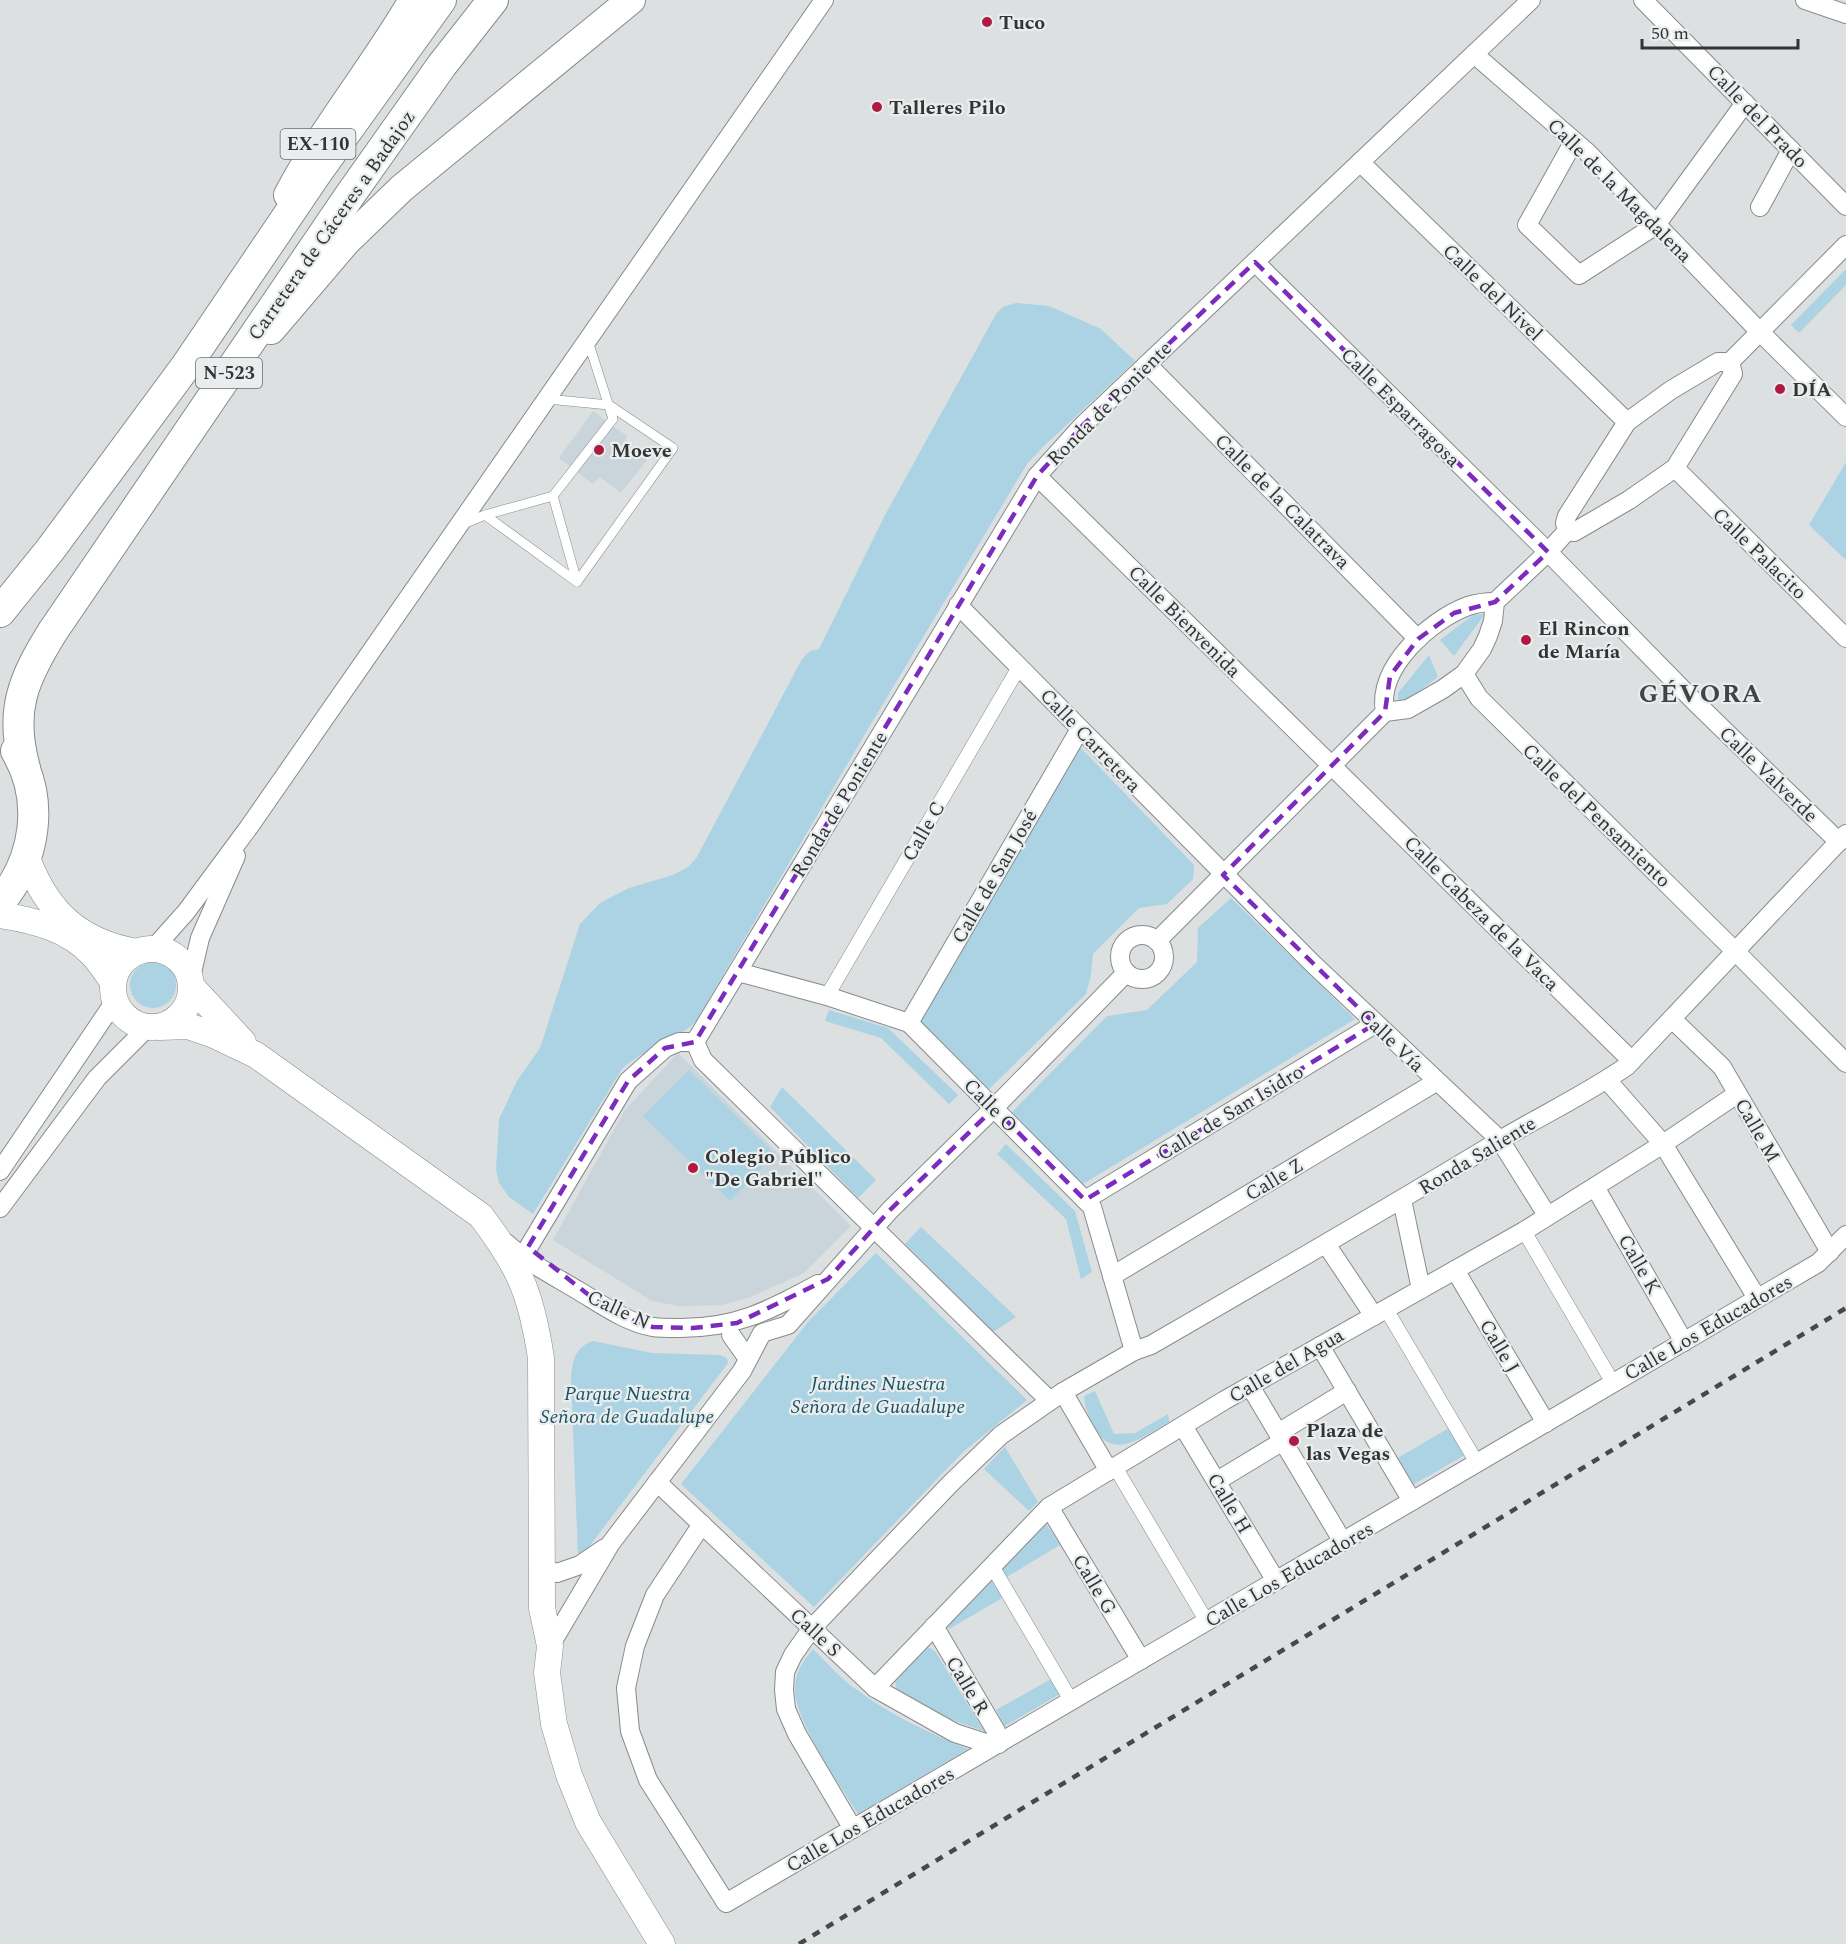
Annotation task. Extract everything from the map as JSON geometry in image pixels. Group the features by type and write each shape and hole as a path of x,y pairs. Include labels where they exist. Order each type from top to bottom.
{"highway":[{"name":"Carretera de Cáceres a Badajoz","path":"0,612 50,550 186,366 316,174 441,0"},
{"name":"Carretera de Cáceres a Badajoz","path":"25,768 18,743 19,703 32,666 363,176 442,65 493,0"},
{"name":"N-523","path":"0,729 10,741 25,768 33,803 34,822 27,858 0,903"}],"main road":[{"name":"EX-110","path":"234,295 303,167 388,43 413,0"},
{"path":"202,412 362,226 402,188 631,0"},
{"path":"27,858 36,883 51,904 73,927 118,948 166,951 177,957 186,967 192,982 256,1055"},
{"path":"0,915 31,920 69,935 93,955 114,991 118,1009 127,1019 153,1028 188,1026 214,1035 256,1055 481,1216 488,1225 521,1280 536,1329 541,1358 542,1608 550,1646 547,1673 554,1724 569,1775 588,1822 662,1944"},
{"path":"114,991 117,970 125,960 145,950"},
{"path":"153,1028 180,1017 191,999 192,982"}],"street":[{"path":"145,950 186,912 249,827 824,0"},
{"name":"Ronda de Poniente","path":"695,1042 1037,476 1083,425 1531,0"},
{"name":"Calle del Prado","path":"1643,0 1846,206"},
{"path":"1805,0 1831,4 1846,14"},
{"name":"Calle de la Magdalena","path":"1474,54 1574,141 1846,417"},
{"path":"1574,141 1527,225 1579,274 1656,225 1745,103"},
{"path":"1760,207 1791,150"},
{"name":"Calle del Nivel","path":"1360,162 1627,422"},
{"path":"1730,363 1846,245"},
{"name":"Calle Esparragosa","path":"1255,262 1548,552"},
{"path":"1157,941 1385,712 1408,709 1464,675 1478,656 1488,636 1496,602 1548,552 1566,531 1567,516 1627,422 1671,390 1718,362 1730,363"},
{"path":"1566,531 1574,532 1581,528 1629,500 1675,468 1733,374 1730,363"},
{"name":"Calle de la Calatrava","path":"1147,364 1418,639"},
{"name":"Calle Palacito","path":"1675,468 1846,638"},
{"name":"Calle Bienvenida","path":"1037,476 1332,766"},
{"name":"Calle Valverde","path":"1548,552 1694,700 1843,838"},
{"path":"1385,712 1384,690 1390,676 1418,639 1435,624 1462,609 1482,603 1496,602"},
{"name":"Calle Carretera","path":"958,604 1223,875"},
{"name":"Calle C","path":"827,996 1019,667"},
{"name":"Calle del Pensamiento","path":"1464,675 1479,698 1846,1063"},
{"name":"Calle de San José","path":"909,1023 1080,729"},
{"name":"Calle Cabeza de la Vaca","path":"1332,766 1632,1061"},
{"path":"192,982 200,938 249,827"},
{"name":"Ronda Saliente","path":"853,1829 786,1709 784,1690 786,1672 793,1655 812,1628 951,1483 1001,1435 1056,1396 1326,1244 1500,1140 1607,1080 1632,1061 1843,838"},
{"name":"Calle Vía","path":"1223,875 1375,1024 1500,1140 1547,1215"},
{"path":"1145,935 1162,946 1165,958 1156,975 1143,980 1126,973 1120,960 1120,953 1132,937 1145,935"},
{"name":"Calle O","path":"738,972 827,996 909,1023 1092,1207 1134,1351"},
{"path":"653,1327 709,1337 762,1333 788,1325 890,1210 1126,973"},
{"path":"0,1171 114,991"},
{"name":"Calle M","path":"1672,1019 1722,1067 1830,1252"},
{"name":"Calle de San Isidro","path":"1085,1200 1375,1024"},
{"path":"0,1208 97,1078 153,1028"},
{"path":"525,1252 628,1081 664,1048 679,1042 695,1042 703,1060 875,1227 1056,1396 1112,1469 1207,1622"},
{"path":"1607,1080 1664,1144 1757,1298"},
{"name":"Calle Z","path":"1112,1276 1436,1082"},
{"name":"Calle del Agua","path":"875,1688 1049,1507 1250,1386 1524,1231 1664,1144 1737,1094"},
{"name":"Calle K","path":"1595,1187 1684,1342"},
{"path":"1402,1200 1421,1289"},
{"name":"Calle N","path":"488,1225 595,1300 634,1321 653,1327 693,1328 737,1323 772,1309 828,1279"},
{"path":"1524,1231 1613,1383"},
{"name":"Calle Los Educadores","path":"702,1524 656,1595 635,1646 626,1688 630,1731 648,1780 726,1903 1818,1263 1846,1235"},
{"path":"1326,1244 1380,1312 1477,1463"},
{"name":"Calle J","path":"1455,1270 1546,1422"},
{"path":"550,1646 611,1543 742,1371 762,1333 756,1315"},
{"path":"731,1335 748,1359"},
{"path":"1320,1346 1412,1501"},
{"path":"1250,1386 1343,1542"},
{"path":"1216,1481 1347,1391"},
{"name":"Calle H","path":"1183,1426 1276,1581"},
{"name":"Calle S","path":"657,1482 875,1688 956,1733 986,1743 999,1744"},
{"name":"Calle G","path":"1049,1507 1142,1660"},
{"path":"542,1568 557,1573 580,1565 611,1543"},
{"path":"992,1566 1072,1701"},
{"name":"Calle R","path":"934,1626 996,1731 999,1744"}],"lane":[{"path":"458,526 485,515 553,496 613,419 588,340"},
{"path":"546,399 609,405 673,448 577,582"},
{"path":"553,496 577,582"},
{"path":"485,515 577,582"}],"highlighted area":[{"path":"1255,262 1548,552 1495,602 1454,613 1418,639 1390,676 1385,712 1223,875 1375,1024 1085,1200 994,1108 890,1210 828,1279 737,1323 693,1328 653,1327 634,1321 595,1300 528,1247 628,1081 665,1048 695,1042 1037,476 1083,425"}],"shaded area":[{"name":"Moeve","path":"593,411 627,436 624,443 647,460 621,493 600,477 593,484 559,458"},
{"name":"Colegio Público \"De Gabriel\"","path":"678,1053 851,1226 804,1273 748,1298 721,1305 679,1306 652,1301 553,1240 625,1110"}],"green space":[{"path":"1846,269 1846,285 1799,333 1791,325"},
{"path":"1016,303 1049,306 1101,329 1135,361 1027,464 696,1021 679,1035 640,1056 622,1069 533,1214 509,1197 499,1183 496,1170 499,1119 517,1081 540,1048 580,924 600,903 629,888 673,875 688,867 697,857 802,659 810,651 819,649 884,517 996,314 1003,307"},
{"path":"1846,462 1846,560 1809,525"},
{"path":"1485,614 1454,656 1440,640 1473,615"},
{"path":"1429,655 1438,677 1407,700 1398,701 1398,693"},
{"path":"1079,746 1194,865 1193,879 1167,904 1139,908 1093,954 1086,994 986,1092 914,1020"},
{"path":"1231,898 1355,1019 1083,1184 1010,1114 1107,1016 1147,1010 1197,962 1198,928"},
{"path":"153,962 169,969 176,985 169,1001 153,1008 137,1001 130,985 137,969"},
{"path":"829,1010 888,1028 958,1095 949,1104 881,1038 825,1021"},
{"path":"689,1070 775,1154 730,1201 643,1116"},
{"path":"782,1087 876,1180 858,1198 770,1107"},
{"path":"1006,1144 1075,1211 1092,1272 1081,1279 1066,1219 997,1154"},
{"path":"921,1227 1016,1317 993,1332 905,1244"},
{"name":"Jardines Nuestra Señora de Guadalupe","path":"876,1253 1027,1400 963,1452 814,1607 681,1484 808,1322"},
{"name":"Parque Nuestra Señora de Guadalupe","path":"593,1341 652,1353 720,1355 727,1358 728,1363 582,1556 578,1556 571,1379 572,1366 578,1351"},
{"path":"1095,1391 1114,1434 1135,1433 1168,1414 1169,1422 1130,1443 1120,1445 1110,1443 1102,1438 1094,1427 1086,1408 1084,1396"},
{"path":"1449,1428 1465,1455 1411,1486 1396,1459"},
{"path":"1005,1447 1038,1502 1029,1511 984,1469"},
{"path":"1046,1524 1060,1545 1005,1578 1000,1569"},
{"path":"992,1578 1004,1597 949,1629 947,1626"},
{"path":"928,1647 935,1651 984,1731 952,1720 897,1691 895,1680"},
{"path":"813,1649 845,1681 883,1708 968,1749 858,1814 819,1751 801,1715 796,1699 797,1675"},
{"path":"1051,1679 1060,1694 1005,1726 996,1710"}],"railway":[{"path":"799,1944 1846,1308"}],"place":[{"name":"Tuco","path":"987,22"},
{"name":"Talleres Pilo","path":"877,107"},
{"name":"DÍA","path":"1780,389"},
{"name":"Moeve","path":"599,450"},
{"name":"El Rincon de María","path":"1526,640"},
{"name":"Colegio Público \"De Gabriel\"","path":"693,1168"},
{"name":"Plaza de las Vegas","path":"1294,1441"}],"district":[{"name":"GÉVORA","path":"1701,693"}]}
